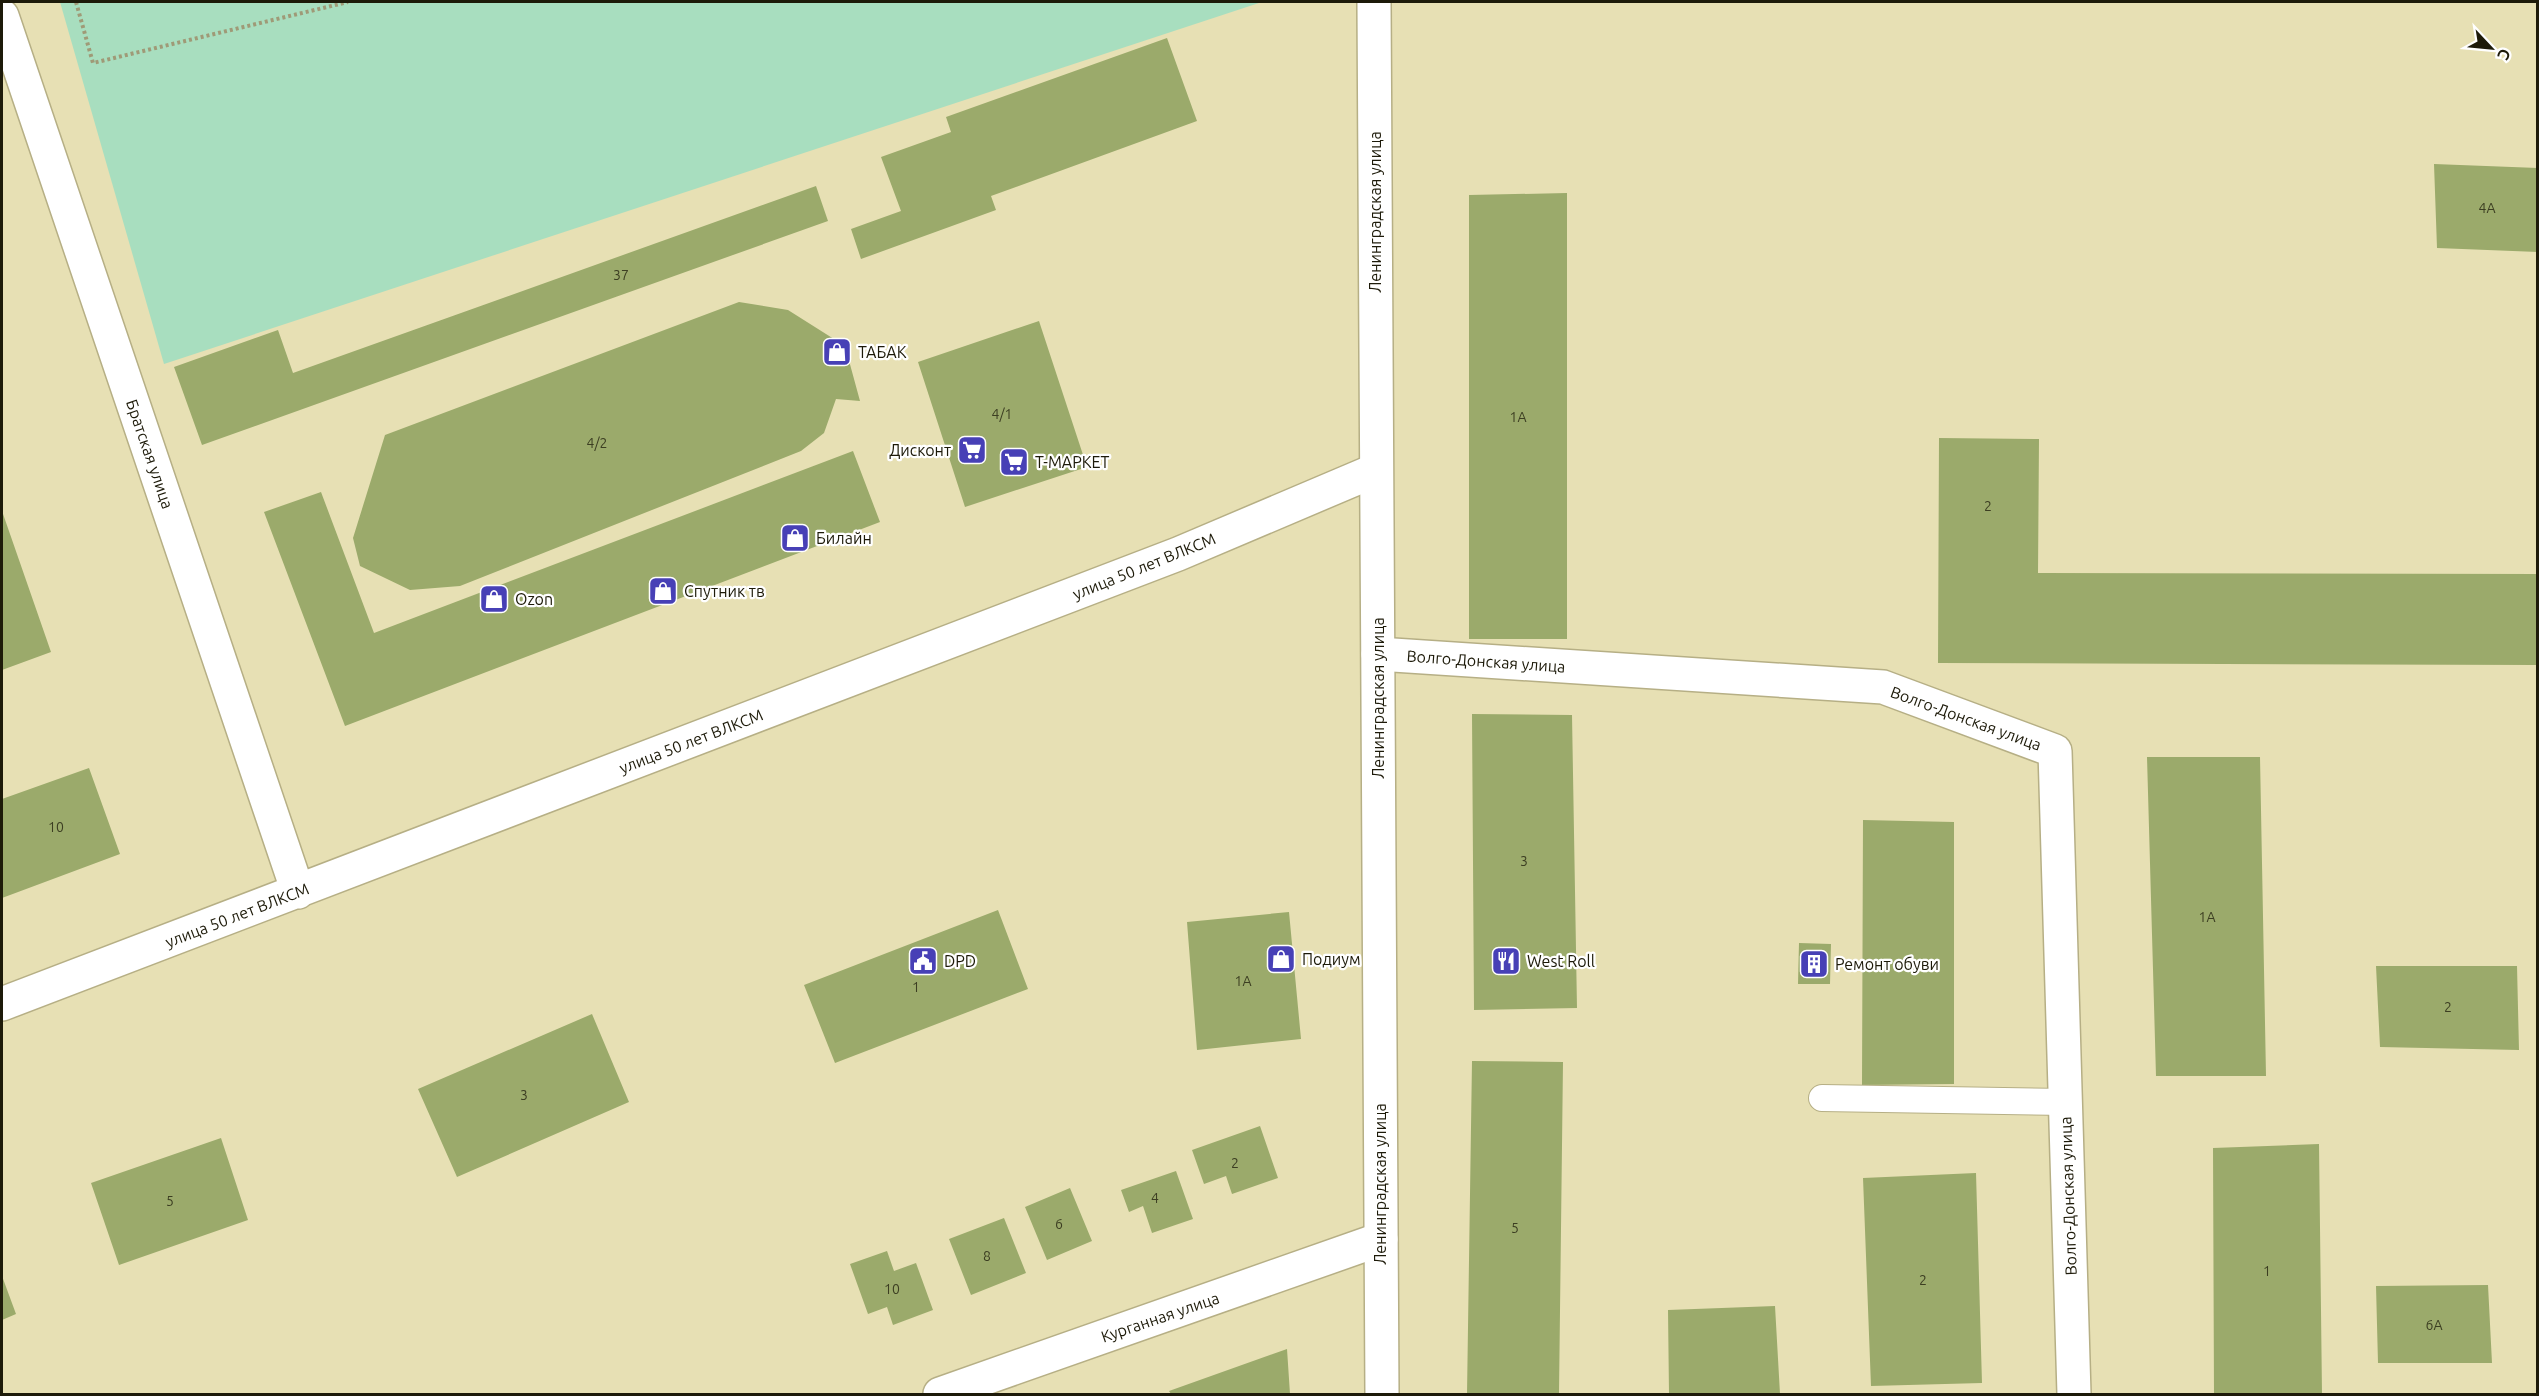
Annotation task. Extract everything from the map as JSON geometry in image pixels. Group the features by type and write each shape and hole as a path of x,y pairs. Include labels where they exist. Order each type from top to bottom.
{"street":[{"name":"Ленинградская улица","path":"1374,2 1382,1395"},
{"name":"Братская улица","path":"2,16 298,892"},
{"name":"улица 50 лет ВЛКСМ","path":"2,1004 1167,559 1376,470"},
{"name":"Волго-Донская улица","path":"1378,654 1883,687 2055,751 2074,1395"},
{"name":"Курганная улица","path":"940,1395 1381,1239"}],"lane":[{"path":"1822,1098 2066,1102"}],"path":[{"path":"76,2 93,63 348,2"}],"green space":[{"path":"60,2 1262,2 164,364"}],"building":[{"path":"1167,38 1197,121 991,196 996,210 861,259 851,229 901,211 881,157 951,132 946,117"},
{"path":"2434,164 2538,168 2538,252 2437,248"},
{"path":"816,186 828,221 202,445 174,367 278,330 293,373"},
{"path":"1567,193 1567,639 1469,639 1469,195"},
{"path":"739,302 788,310 845,346 860,401 836,399 824,433 801,451 460,586 410,590 360,566 353,538 385,435"},
{"path":"1039,321 1087,467 965,507 918,362"},
{"path":"1939,438 2039,439 2038,573 2538,574 2538,665 1938,663"},
{"path":"853,451 880,522 345,726 264,512 321,492 374,633"},
{"path":"2,511 51,652 2,670"},
{"path":"1472,714 1572,715 1577,1008 1474,1010"},
{"path":"2147,757 2260,757 2266,1076 2156,1076"},
{"path":"89,768 120,854 2,898 2,799"},
{"path":"1863,820 1954,822 1954,1084 1862,1085"},
{"path":"998,910 1028,989 835,1063 804,985"},
{"path":"1289,912 1301,1039 1197,1050 1187,922"},
{"name":"Ремонт обуви","path":"1799,943 1831,944 1830,984 1798,984"},
{"path":"2376,966 2517,966 2519,1050 2380,1047"},
{"path":"592,1014 629,1102 457,1177 418,1089"},
{"path":"1472,1061 1563,1062 1559,1394 1467,1394"},
{"path":"1260,1126 1278,1178 1232,1194 1226,1176 1204,1184 1192,1150"},
{"path":"221,1138 248,1220 119,1265 91,1183"},
{"path":"2319,1144 2322,1394 2214,1394 2213,1148"},
{"path":"1176,1171 1193,1219 1152,1233 1143,1206 1129,1212 1121,1190"},
{"path":"1976,1173 1982,1383 1871,1386 1863,1178"},
{"path":"1070,1188 1092,1241 1047,1260 1025,1207"},
{"path":"1004,1218 1026,1273 971,1295 949,1239"},
{"path":"887,1251 894,1271 916,1263 933,1310 893,1325 887,1307 868,1314 850,1264"},
{"path":"2,1276 16,1314 2,1320"},
{"path":"2488,1285 2492,1363 2378,1363 2376,1286"},
{"path":"1775,1306 1780,1394 1669,1394 1668,1310"},
{"path":"1287,1349 1290,1394 1171,1394 1169,1391"}],"place":[{"name":"ТАБАК","path":"837,352"},
{"name":"Дисконт","path":"972,450"},
{"name":"Т-МАРКЕТ","path":"1014,462"},
{"name":"Билайн","path":"795,538"},
{"name":"Спутник тв","path":"663,591"},
{"name":"Ozon","path":"494,599"},
{"name":"Подиум","path":"1281,959"},
{"name":"DPD","path":"923,961"},
{"name":"West Roll","path":"1506,961"},
{"name":"Ремонт обуви","path":"1814,964"}]}
